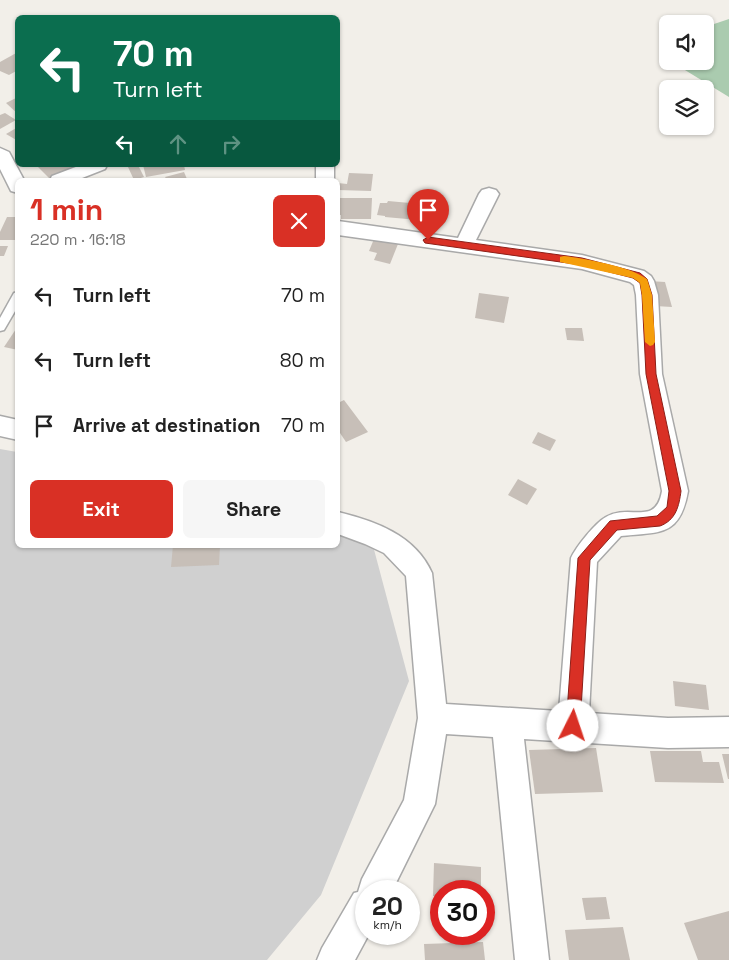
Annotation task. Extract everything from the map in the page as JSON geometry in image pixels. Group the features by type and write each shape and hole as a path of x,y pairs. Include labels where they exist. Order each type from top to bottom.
{"street":[{"path":"0,154 15,182"},
{"path":"64,178 93,167"},
{"path":"0,186 15,188"},
{"path":"464,245 489,194"},
{"path":"340,228 582,262 636,276 644,281 647,295 651,374 675,491 672,509 660,521 614,525 584,558 573,726"},
{"path":"0,426 15,429"},
{"path":"340,524 389,541 409,558 418,574 434,718 419,804 380,880"},
{"path":"434,718 668,733 729,732"},
{"path":"507,723 532,960"},
{"path":"334,960 340,954 355,926"}],"lane":[{"path":"0,327 15,301"}],"shaded area":[{"path":"0,449 15,452 15,548 340,548 340,534 372,542 409,681 321,895 267,960 0,960"}],"green space":[{"path":"729,19 729,97 714,88 714,80 701,80 685,70 714,70 714,24"}],"building":[{"path":"15,54 15,72 9,75 0,71 0,62"},
{"path":"15,98 15,111 6,103"},
{"path":"5,113 15,121 0,129 0,115"},
{"path":"15,129 15,139 6,134"},
{"path":"38,167 71,168 49,178"},
{"path":"128,167 139,167 144,177 133,178"},
{"path":"144,167 184,167 185,170 146,177"},
{"path":"184,172 187,178 166,178"},
{"path":"349,173 373,174 371,191 340,190 340,183 347,184"},
{"path":"340,198 372,198 371,219 341,219"},
{"path":"388,201 421,204 418,220 377,215 380,203 387,203"},
{"path":"7,217 15,217 15,240 0,240 0,232"},
{"path":"374,239 398,244 390,264 374,260 377,253 369,251"},
{"path":"0,246 8,246 4,256 0,256"},
{"path":"649,281 665,282 672,307 655,306"},
{"path":"479,293 509,297 504,323 475,318"},
{"path":"565,328 582,328 584,341 567,340"},
{"path":"15,330 15,349 4,347"},
{"path":"344,400 368,432 346,442 340,433 340,402"},
{"path":"538,432 556,440 550,451 532,443"},
{"path":"518,479 537,489 527,505 508,495"},
{"path":"173,548 220,548 219,565 171,567"},
{"path":"673,681 706,685 709,710 675,706"},
{"path":"596,748 603,792 535,794 529,750"},
{"path":"650,751 701,751 703,762 719,762 724,783 655,782"},
{"path":"722,754 729,754 729,779 728,779"},
{"path":"434,863 481,867 481,880 433,880"},
{"path":"606,897 610,919 586,920 582,898"},
{"path":"729,911 729,960 698,960 684,923"},
{"path":"623,927 630,960 569,960 565,930"},
{"path":"424,944 483,945 485,960 425,960"}],"slow traffic":[{"path":"564,259 636,276 644,281 647,295 650,342"}],"route":[{"path":"428,240 582,262 636,276 644,281 647,295 651,374 675,491 672,509 660,521 614,525 601,537 584,558 573,726"}]}
